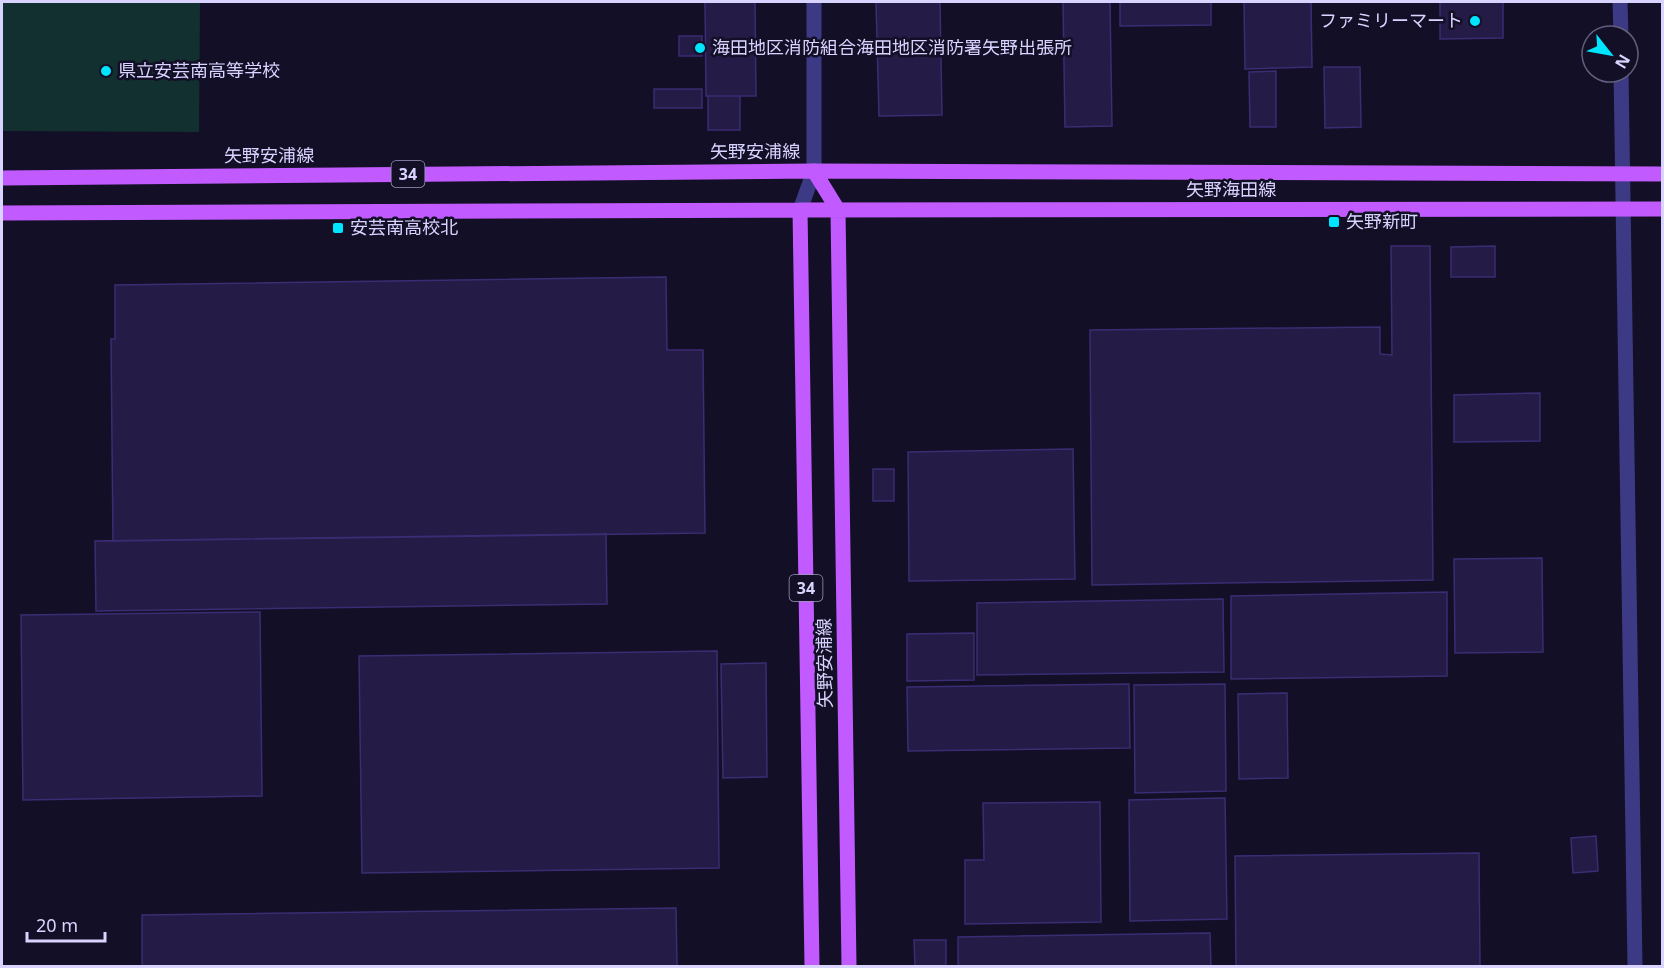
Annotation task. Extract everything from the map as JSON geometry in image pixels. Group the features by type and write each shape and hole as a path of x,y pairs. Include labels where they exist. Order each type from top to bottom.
{"main road":[{"name":"矢野海田線","path":"814,171 1662,174"},
{"name":"矢野安浦線","path":"2,178 814,171 838,210 849,966"},
{"name":"矢野海田線","path":"800,210 1662,209"},
{"name":"矢野安浦線","path":"800,210 812,966"},
{"name":"34","path":"2,213 800,210"}],"street":[{"path":"800,210 814,171 814,2"},
{"path":"1620,2 1621,24"},
{"path":"1621,84 1635,966"}],"green space":[{"name":"県立安芸南高等学校","path":"2,2 200,2 199,132 2,131"}],"building":[{"path":"705,2 755,2 756,96 706,96"},
{"path":"876,2 940,2 942,115 879,116"},
{"path":"1063,2 1110,2 1112,126 1065,127"},
{"path":"1120,2 1211,2 1211,25 1120,26"},
{"path":"1244,2 1311,2 1312,67 1245,69"},
{"path":"1440,2 1503,2 1503,38 1440,39"},
{"path":"679,36 702,36 702,56 679,56"},
{"path":"1324,67 1360,67 1361,127 1325,128"},
{"path":"1276,71 1276,127 1250,127 1249,72"},
{"path":"654,89 702,89 702,108 654,108"},
{"path":"708,96 740,96 740,130 708,130"},
{"path":"1391,246 1430,246 1433,580 1092,585 1090,330 1380,327 1380,354 1392,355"},
{"path":"1495,246 1495,277 1451,277 1451,247"},
{"path":"666,277 667,350 703,350 705,533 113,541 111,339 115,339 115,285"},
{"path":"1540,393 1540,441 1454,442 1454,395"},
{"path":"1073,449 1075,579 909,581 908,452"},
{"path":"873,469 894,469 894,501 873,501"},
{"path":"606,534 607,604 96,611 95,541"},
{"path":"1542,558 1543,652 1455,653 1454,559"},
{"path":"1447,592 1447,676 1231,679 1231,596"},
{"path":"1223,599 1224,672 977,675 977,603"},
{"path":"260,612 262,796 23,800 21,615"},
{"path":"974,633 974,680 907,681 907,634"},
{"path":"717,651 719,868 362,873 359,656"},
{"path":"766,663 767,777 723,778 721,664"},
{"path":"1129,684 1130,748 908,751 907,687"},
{"path":"1225,684 1226,791 1135,793 1134,685"},
{"path":"1287,693 1288,778 1239,779 1238,694"},
{"path":"1225,798 1227,919 1130,921 1129,800"},
{"path":"1100,802 1101,922 965,924 965,860 984,860 983,803"},
{"path":"1596,836 1598,871 1573,873 1571,838"},
{"path":"1479,853 1480,966 1236,966 1235,856"},
{"path":"676,908 677,966 142,966 142,915"},
{"path":"1210,933 1211,966 958,966 958,937"},
{"path":"914,940 946,940 946,966 915,966"}],"place":[{"name":"ファミリーマート","path":"1475,21"},
{"name":"海田地区消防組合海田地区消防署矢野出張所","path":"700,48"},
{"name":"県立安芸南高等学校","path":"106,71"},
{"name":"矢野新町","path":"1334,222"},
{"name":"安芸南高校北","path":"338,228"}]}
